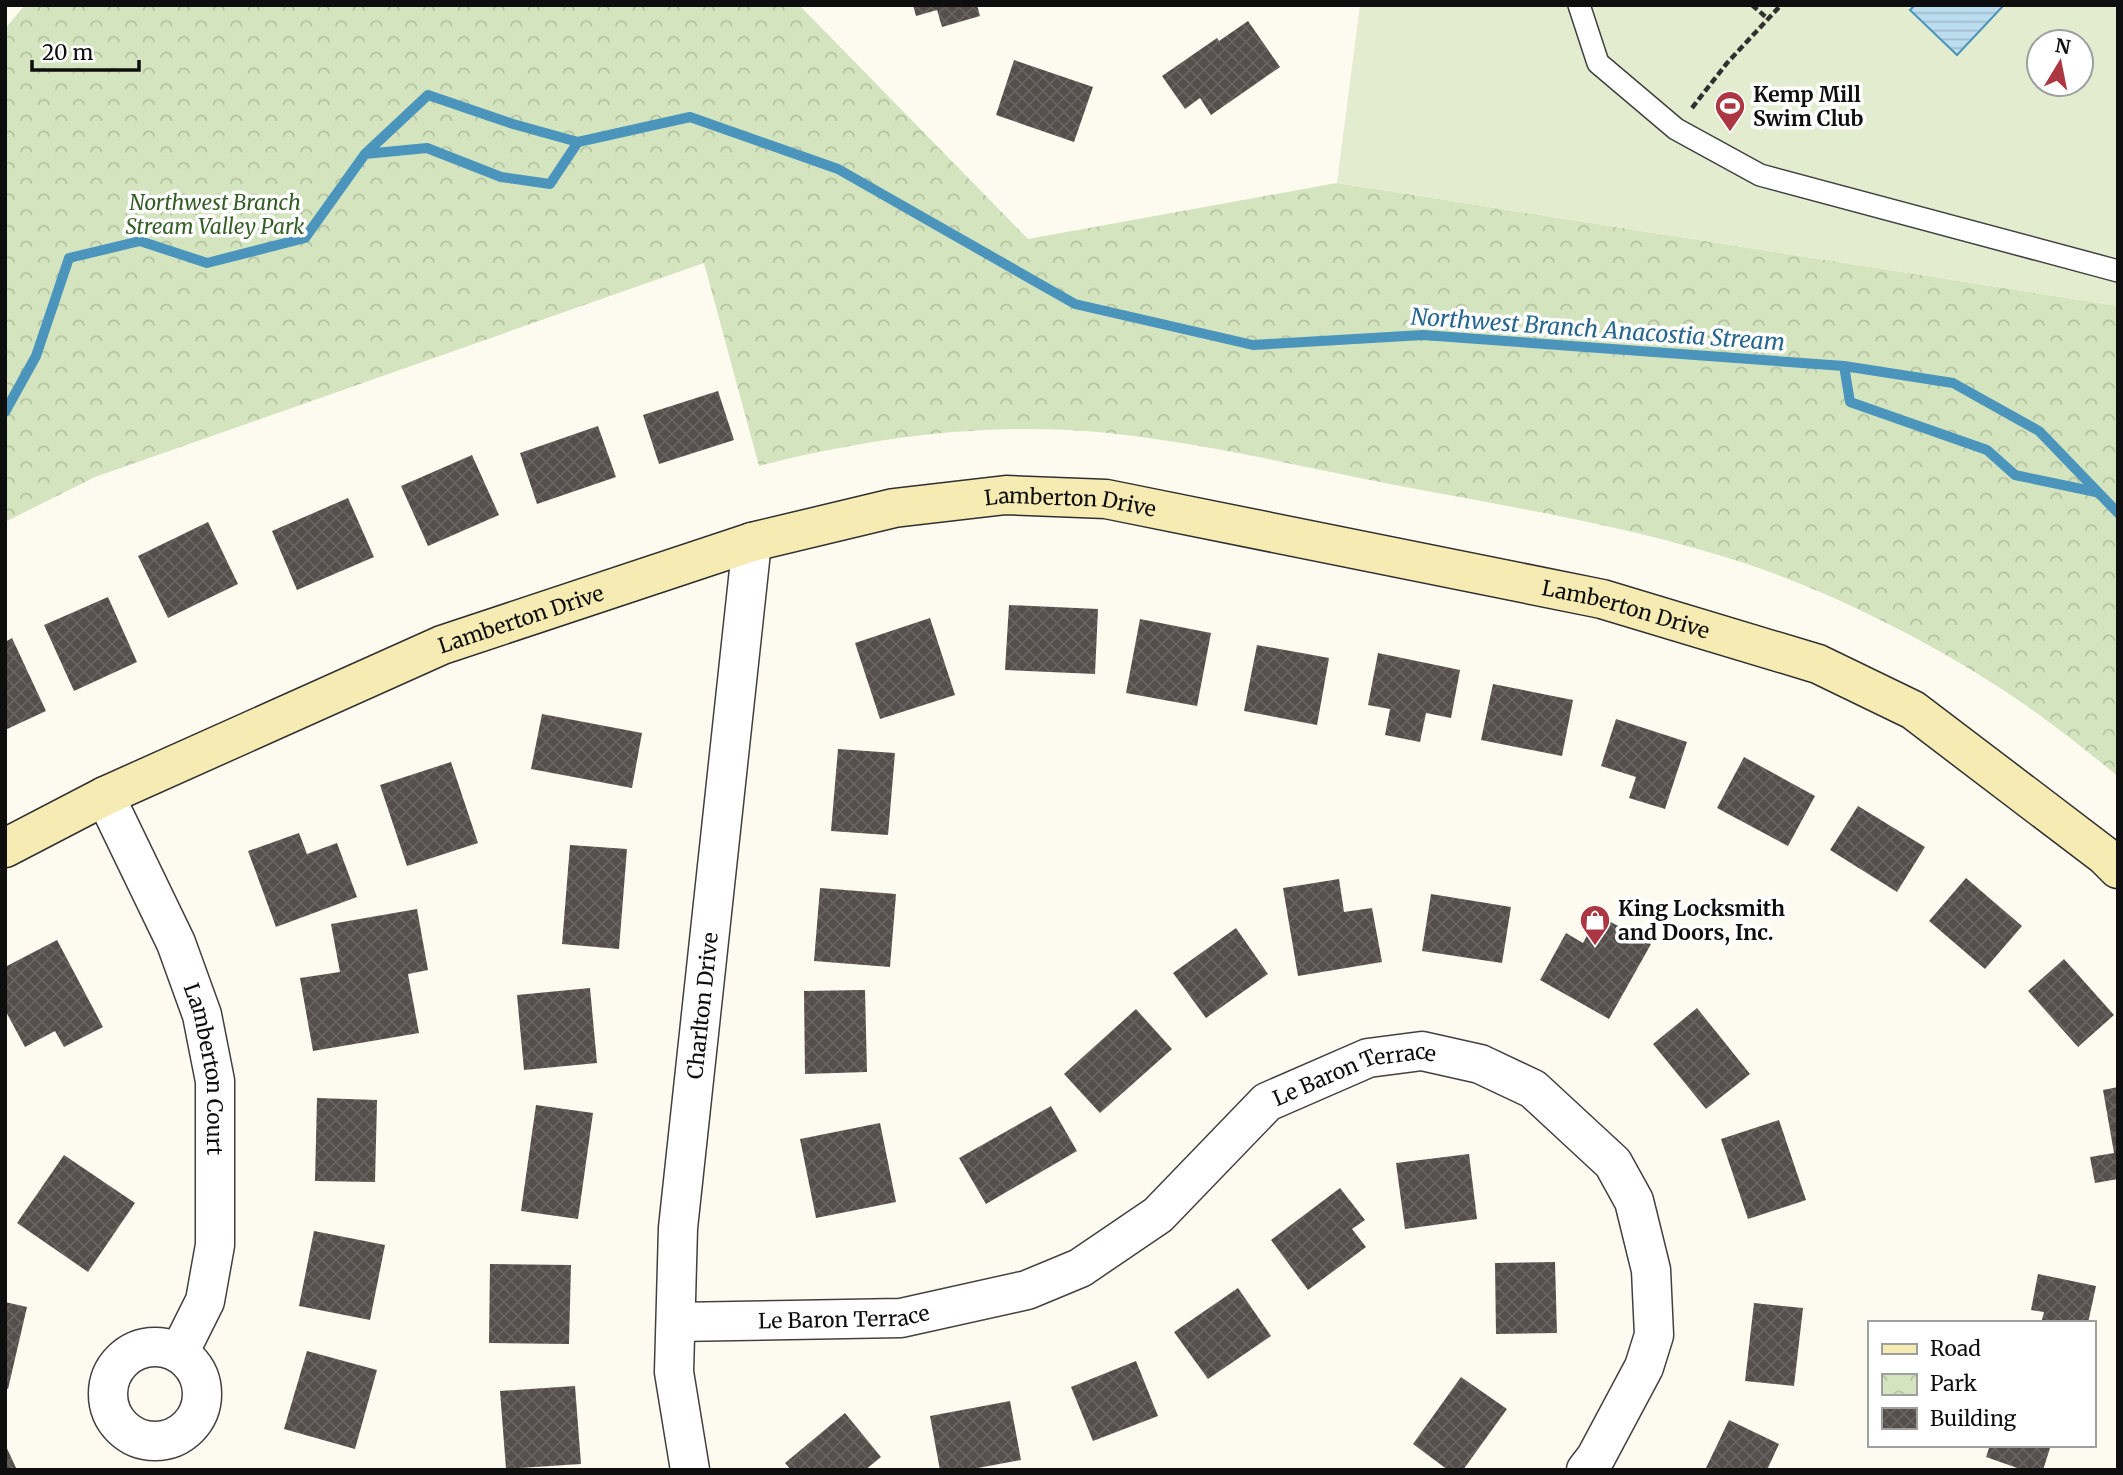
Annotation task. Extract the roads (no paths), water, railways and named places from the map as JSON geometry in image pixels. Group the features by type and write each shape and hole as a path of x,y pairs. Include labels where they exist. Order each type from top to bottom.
{"street":[{"name":"Lamberton Drive","path":"5,848 105,796 442,645 752,542 894,508 1006,495 1106,499 1602,599 1818,664 1913,710 2105,856 2118,869"},
{"name":"Charlton Drive","path":"690,1470 674,1372 678,1228 752,542"},
{"name":"Lamberton Court","path":"105,796 176,943 202,1014 215,1081 215,1245 205,1301 179,1353"},
{"name":"Le Baron Terrace","path":"676,1322 901,1318 1027,1290 1080,1268 1158,1215 1267,1102 1367,1058 1422,1051 1480,1064 1533,1089 1613,1163 1634,1201 1651,1270 1654,1335 1644,1367 1596,1457 1586,1470"}],"lane":[{"path":"1579,5 1598,63 1676,129 1760,175 2118,271"}],"water":[{"path":"1915,5 2004,5 1957,55 1910,10"}],"waterway":[{"name":"Northwest Branch Anacostia Stream","path":"5,412 36,356 69,258 140,241 207,263 305,238 365,154 428,95 513,124 578,142 690,117 838,169 1075,304 1253,345 1423,335 1844,366 1953,383 2039,431 2118,513"},
{"path":"365,154 427,148 501,177 550,184 578,142"},
{"path":"1844,366 1850,402 1987,450 2015,475 2096,492"}],"place":[{"name":"Kemp Mill Swim Club","path":"1730,133"},
{"name":"King Locksmith and Doors, Inc.","path":"1595,947"}],"park label":[{"name":"Northwest Branch Stream Valley Park","path":"215,214"}]}
